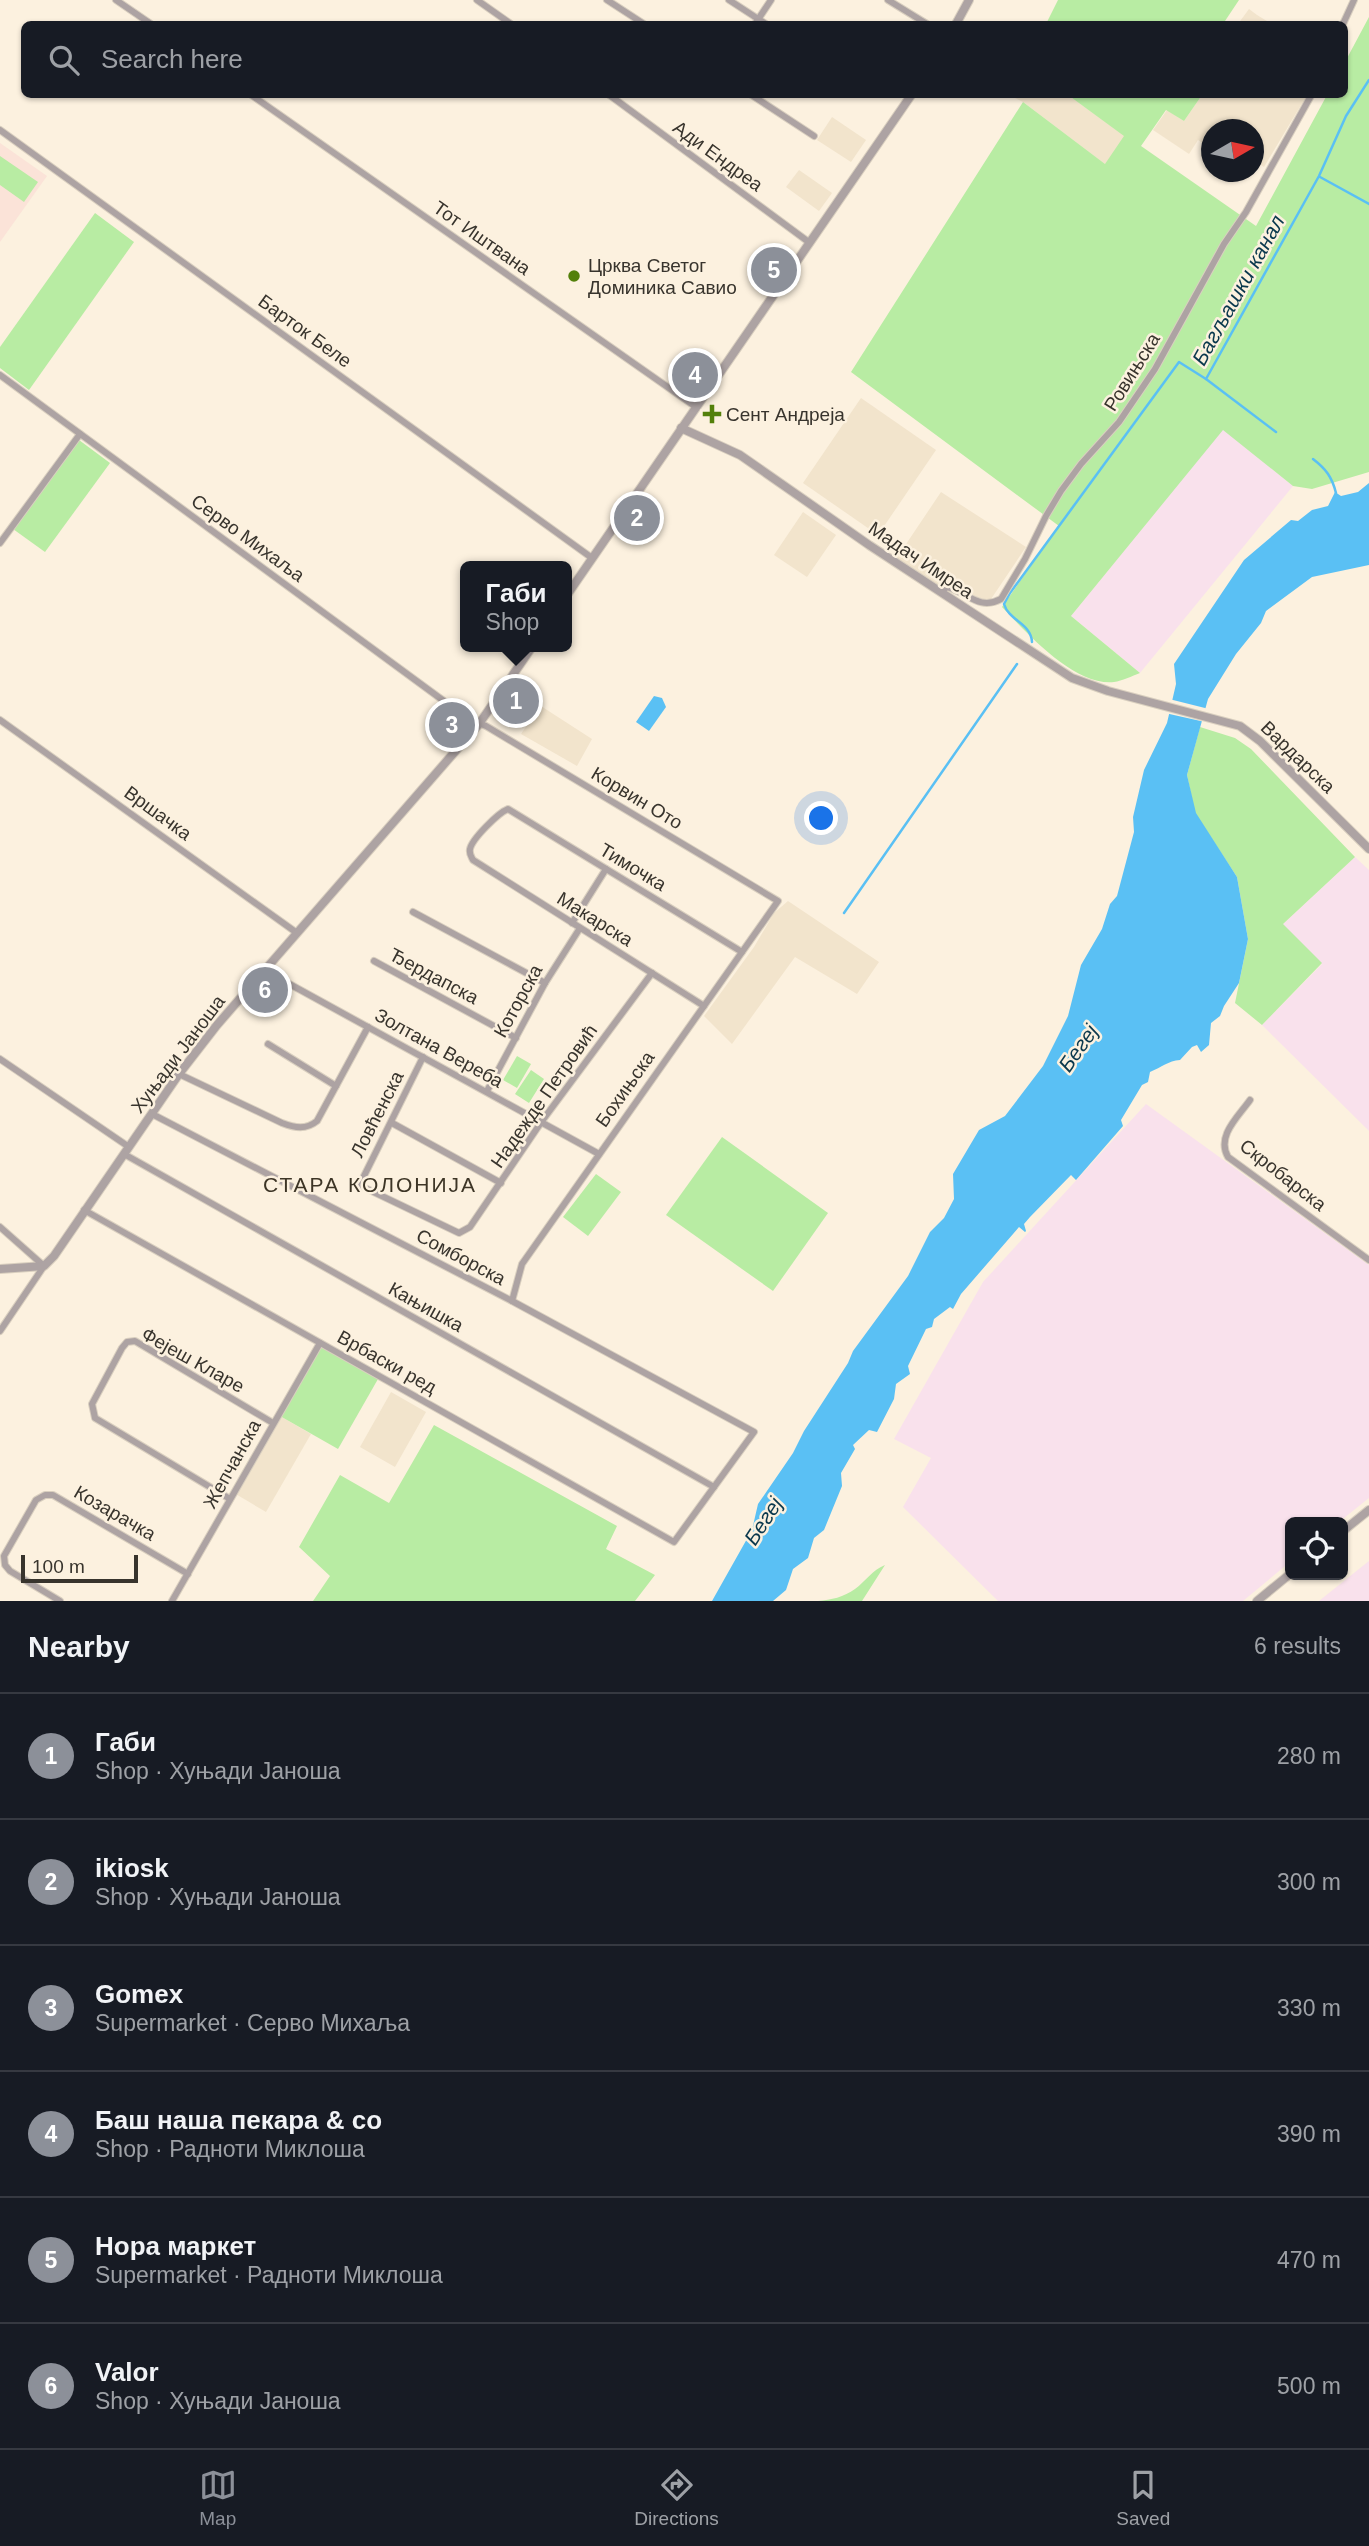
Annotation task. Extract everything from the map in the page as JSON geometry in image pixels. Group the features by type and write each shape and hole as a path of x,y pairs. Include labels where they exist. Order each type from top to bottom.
{"street":[{"path":"116,0 147,21"},
{"path":"477,0 507,21"},
{"path":"607,0 639,21"},
{"path":"729,0 756,21"},
{"path":"758,21 771,0"},
{"path":"888,0 922,21"},
{"path":"958,21 969,0"},
{"path":"1344,21 1354,0"},
{"name":"Тот Иштвана","path":"256,98 696,407"},
{"name":"Ади Ендреа","path":"613,98 810,243"},
{"path":"756,98 814,136"},
{"path":"572,588 909,98"},
{"name":"Ровињска","path":"941,593 947,587 978,603 986,604 1000,599 1061,491 1081,464 1114,429 1155,369 1310,98"},
{"name":"Барток Беле","path":"0,130 592,558"},
{"name":"Серво Михаља","path":"0,375 456,710 479,723"},
{"name":"Мадач Имреа","path":"681,428 740,455 941,593 1072,678 1100,689 1151,702"},
{"path":"0,543 80,434"},
{"name":"Хуњади Јаноша","path":"0,1331 179,1074 217,1025 479,723 529,652"},
{"name":"Вардарска","path":"1151,702 1240,726 1260,741 1369,849"},
{"name":"Вршачка","path":"0,720 297,933"},
{"name":"Корвин Ото","path":"479,723 778,901"},
{"name":"Тимочка","path":"471,858 472,845 499,814 508,809 742,952"},
{"name":"Макарска","path":"471,858 704,1006"},
{"path":"572,923 606,869"},
{"name":"Бохињска","path":"512,1301 522,1264 778,901"},
{"path":"413,912 545,984"},
{"name":"Которска","path":"487,1091 545,984 580,928"},
{"name":"Ђердапска","path":"374,961 516,1038"},
{"name":"Золтана Вереба","path":"264,970 598,1154"},
{"name":"Надежде Петровић","path":"459,1233 470,1227 542,1121 652,973"},
{"path":"179,1074 282,1124 311,1127 317,1121 368,1027"},
{"path":"268,1044 336,1086"},
{"name":"Ловћенска","path":"423,1057 361,1186 459,1233"},
{"name":"Кањишка","path":"0,1059 126,1150 714,1487"},
{"name":"Скробарска","path":"1250,1100 1223,1138 1228,1157 1369,1260"},
{"name":"Сомборска","path":"152,1114 512,1301 754,1432 714,1487"},
{"path":"392,1123 501,1182"},
{"name":"Врбаски ред","path":"84,1210 674,1542 714,1487"},
{"path":"0,1227 44,1266"},
{"path":"0,1269 44,1266"},
{"name":"Фејеш Кларе","path":"230,1499 93,1415 92,1404 122,1348 127,1342 135,1341 273,1423"},
{"name":"Жепчанска","path":"172,1601 320,1343"},
{"name":"Козарачка","path":"60,1601 10,1570 4,1560 36,1500 45,1495 53,1495 188,1574"},
{"path":"1348,1527 1369,1510"},
{"path":"1257,1601 1285,1578"},
{"path":"1265,1594 1274,1601"}],"shaded area":[{"path":"1249,9 1267,21 1240,21"},
{"path":"1015,98 1072,98 1125,136 1106,165"},
{"path":"1200,98 1305,98 1264,167 1264,119 1201,119 1201,142 1198,140 1189,154 1153,130 1167,110 1184,121"},
{"path":"832,117 866,140 851,162 817,140"},
{"path":"0,143 47,176 0,242"},
{"path":"799,170 832,193 819,211 786,187"},
{"path":"861,398 936,450 878,535 803,483"},
{"path":"1223,429 1293,486 1140,673 1071,616"},
{"path":"941,492 1026,547 989,602 952,585 934,586 896,559"},
{"path":"803,512 836,535 807,577 774,555"},
{"path":"513,688 592,739 577,766 521,734 531,719 504,702"},
{"path":"1355,857 1369,870 1369,1131 1262,1025 1322,964 1282,925"},
{"path":"788,901 879,962 857,994 795,957 732,1044 704,1016 754,947 774,913"},
{"path":"1146,1104 1369,1265 1369,1498 1345,1517 1285,1517 1285,1566 1243,1601 998,1601 903,1507 931,1458 894,1439 983,1282"},
{"path":"391,1392 426,1412 395,1467 360,1447"},
{"path":"280,1416 311,1434 266,1512 234,1493"},
{"path":"1369,1561 1369,1601 1319,1601 1348,1580"}],"green space":[{"path":"1058,0 1239,0 1225,21 1048,21"},
{"path":"1369,17 1369,472 1312,489 1293,486 1223,430 1071,616 1140,673 1114,682 1083,676 1052,656 1002,607 1059,526 851,372 1023,102 1105,164 1124,136 1072,98 1200,98 1184,121 1166,110 1141,146 1256,226 1325,98 1348,98 1348,56"},
{"path":"0,156 38,182 24,202 0,185"},
{"path":"95,213 134,242 29,390 0,368 0,347"},
{"path":"79,440 110,463 45,552 13,529"},
{"path":"1200,727 1235,738 1251,749 1355,857 1283,924 1322,963 1262,1025 1235,1003 1248,939 1237,877 1195,813 1187,775"},
{"path":"517,1056 531,1064 517,1088 503,1080"},
{"path":"531,1070 544,1079 529,1103 515,1094"},
{"path":"722,1137 828,1213 773,1291 666,1215"},
{"path":"596,1174 621,1192 588,1236 563,1217"},
{"path":"320,1346 378,1379 338,1449 280,1416"},
{"path":"434,1425 617,1526 606,1549 655,1575 635,1601 313,1601 330,1576 299,1547 340,1475 389,1503"},
{"path":"885,1565 862,1601 818,1601 837,1598 851,1592"}],"water":[{"name":"Бегеј","path":"1369,483 1369,565 1312,577 1266,611 1261,623 1236,654 1208,699 1187,775 1196,813 1237,877 1248,939 1239,983 1220,1016 1211,1023 1209,1045 1201,1052 1197,1045 1192,1047 1180,1060 1150,1072 1148,1082 1142,1085 1121,1120 1123,1126 1076,1180 1071,1175 1024,1224 1025,1232 1019,1227 961,1294 953,1309 950,1307 934,1319 932,1327 926,1329 908,1366 910,1374 896,1384 894,1399 877,1432 869,1430 853,1445 855,1449 841,1473 842,1486 824,1530 814,1538 808,1558 793,1569 786,1590 773,1601 712,1601 752,1530 758,1504 793,1453 853,1351 908,1276 930,1232 944,1218 954,1199 953,1174 979,1130 1005,1116 1043,1066 1068,1016 1081,965 1102,929 1110,904 1117,896 1134,832 1133,817 1144,770 1167,723 1176,684 1174,664 1244,560 1291,520 1298,521 1312,510 1328,506 1335,492 1341,496 1358,492"},
{"path":"654,696 662,698 666,707 649,731 636,722"}],"pier":[{"path":"1169,699 1209,709 1205,722 1165,713"}],"waterway":[{"name":"Багљашки канал","path":"1276,432 1206,379 1319,176 1346,116 1369,80"},
{"name":"Багљашки канал","path":"1320,177 1369,204"},
{"path":"1032,642 1028,630 1010,614 1004,604 1010,593 1179,362 1206,379"},
{"path":"1313,459 1328,474 1336,493"},
{"path":"844,913 1017,664"}],"place":[{"name":"Нора маркет","path":"774,270"},
{"name":"Црква Светог Доминика Савио","path":"574,276"},
{"name":"Баш наша пекара & co","path":"695,375"},
{"name":"Сент Андреја","path":"712,414"},
{"name":"ikiosk","path":"637,518"},
{"name":"Габи","path":"516,701"},
{"name":"Gomex","path":"452,725"},
{"name":"Valor","path":"265,990"}],"district":[{"name":"СТАРА КОЛОНИЈА","path":"370,1184"}]}
